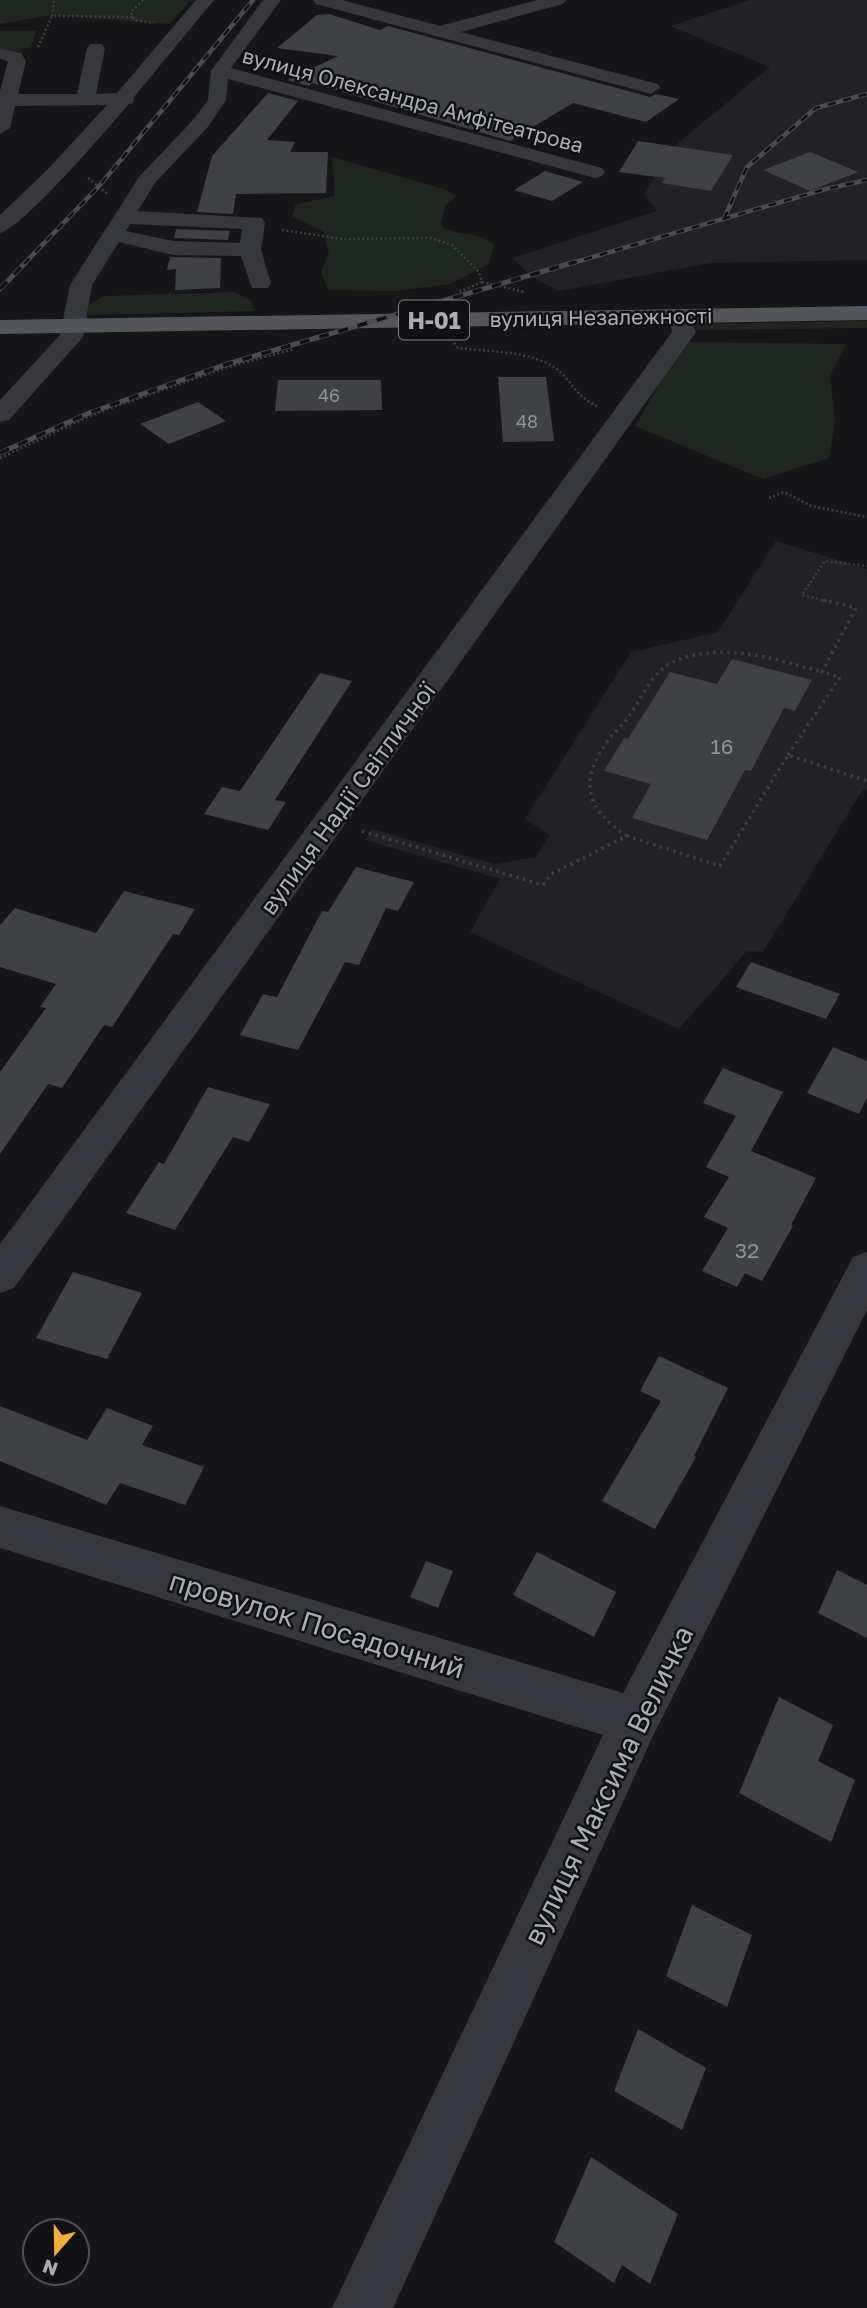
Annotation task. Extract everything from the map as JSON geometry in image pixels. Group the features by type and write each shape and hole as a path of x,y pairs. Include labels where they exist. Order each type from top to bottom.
{"main road":[{"name":"вулиця Незалежності","path":"0,327 867,313"}],"street":[{"path":"0,227 78,152 126,99 205,0"},
{"path":"0,415 71,337 81,285 146,181 200,124 217,100 220,71 272,0"},
{"path":"323,0 651,88"},
{"path":"440,31 557,0"},
{"path":"85,100 96,48"},
{"path":"0,128 4,100 17,61 8,56"},
{"name":"вулиця Олександра Амфітеатрова","path":"220,71 595,172"},
{"path":"4,100 126,99"},
{"path":"118,226 254,223 250,250 260,284"},
{"path":"118,226 173,248 250,250"},
{"name":"вулиця Надії Світличної","path":"0,1276 684,332 679,316"},
{"name":"вулиця Максима Величка","path":"362,2308 635,1721 867,1269"},
{"name":"провулок Посадочний","path":"0,1527 635,1721"}],"path":[{"path":"8,56 38,48 52,16 54,0"},
{"path":"133,17 131,12 143,0"},
{"path":"52,16 133,17 148,23 187,23"},
{"path":"254,223 311,236 342,239 431,238 452,245 479,272 482,282"},
{"path":"456,293 482,282 533,293"},
{"path":"450,339 458,348 526,357 549,366 561,372 586,401 621,417"},
{"path":"0,458 92,415 225,368 300,347"},
{"path":"769,498 784,492 811,506 867,517"},
{"path":"822,672 856,608 802,595 825,561 867,566"},
{"path":"722,649 748,652 840,677 788,755 720,866 627,836 604,820 590,795 590,771 606,743 631,714 650,678 671,661 722,649"},
{"path":"788,755 867,781"},
{"path":"330,822 542,885 551,874 627,836"}],"shaded area":[{"path":"0,0 191,0 170,24 52,15 0,24"},
{"path":"750,0 867,0 867,260 710,263 559,291 530,276 513,258 657,211 644,193 679,142 770,67 670,26"},
{"path":"0,31 36,31 31,47 14,52 0,52"},
{"path":"332,157 444,189 457,196 445,206 441,226 486,239 494,244 489,264 450,284 394,291 328,290 321,272 329,253 323,231 292,216 296,204 335,196"},
{"path":"234,292 250,300 256,311 88,315 88,305 104,296"},
{"path":"867,321 867,328 697,330 695,324"},
{"path":"683,342 846,344 830,375 835,422 829,458 763,479 635,426"},
{"path":"776,541 867,569 867,790 863,789 763,952 747,951 679,1029 470,932 500,879 365,840 372,829 495,864 536,857 550,835 525,819 631,652 718,632"}],"building":[{"path":"329,14 380,30 388,26 650,97 656,94 679,99 646,122 573,103 510,141 312,83 309,86 287,80 338,56 277,48 317,15"},
{"path":"268,93 298,101 267,140 295,142 290,152 328,152 326,193 236,194 233,214 197,212 212,156"},
{"path":"638,141 733,155 711,191 662,183 665,178 619,172"},
{"path":"810,152 858,172 810,191 763,170"},
{"path":"545,171 583,182 552,201 514,190"},
{"path":"176,229 230,231 228,240 174,238"},
{"path":"170,257 221,258 220,288 175,290 176,269 167,270"},
{"path":"498,377 546,377 554,441 503,442"},
{"path":"278,380 381,380 382,410 275,411"},
{"path":"198,402 226,421 169,444 140,424"},
{"path":"732,659 812,680 795,711 784,708 751,771 745,770 707,840 632,818 651,784 604,771 624,738 628,739 670,672 717,684"},
{"path":"320,673 352,681 275,800 286,802 268,830 204,814 222,787 240,791"},
{"path":"356,867 414,882 398,911 386,908 359,965 345,962 298,1050 240,1035 263,994 277,997 322,911 328,912"},
{"path":"124,891 195,909 179,935 173,934 112,1027 104,1025 62,1088 48,1084 0,1154 0,1072 46,1008 40,1007 56,984 0,967 0,925 15,908 96,933"},
{"path":"751,962 840,994 826,1019 736,987"},
{"path":"833,1047 867,1061 867,1098 859,1114 807,1093"},
{"path":"723,1068 783,1092 751,1151 816,1178 762,1281 745,1273 737,1287 702,1271 728,1228 704,1217 729,1177 706,1167 736,1116 703,1103"},
{"path":"208,1087 270,1104 249,1142 233,1137 175,1230 126,1213 159,1162 164,1164"},
{"path":"73,1272 142,1293 107,1359 36,1338"},
{"path":"659,1356 728,1388 694,1456 696,1457 655,1529 602,1501 661,1401 640,1391"},
{"path":"0,1406 87,1440 107,1408 153,1426 142,1445 204,1467 185,1505 120,1483 106,1505 0,1461"},
{"path":"537,1552 616,1592 594,1637 513,1595"},
{"path":"426,1561 453,1571 438,1608 410,1597"},
{"path":"837,1570 867,1585 867,1638 818,1613"},
{"path":"779,1697 833,1725 818,1761 855,1780 831,1842 739,1793"},
{"path":"692,1905 752,1935 727,2007 666,1976"},
{"path":"638,2029 706,2068 682,2130 614,2091"},
{"path":"591,2157 678,2214 650,2284 622,2265 614,2283 554,2242"}],"railway":[{"path":"24,264 100,185 253,0"},
{"path":"724,219 747,167 816,108 867,94"},
{"path":"724,219 867,180"},
{"path":"569,264 724,219"},
{"path":"0,289 26,262"},
{"path":"0,453 89,413 224,365 575,262"}]}
